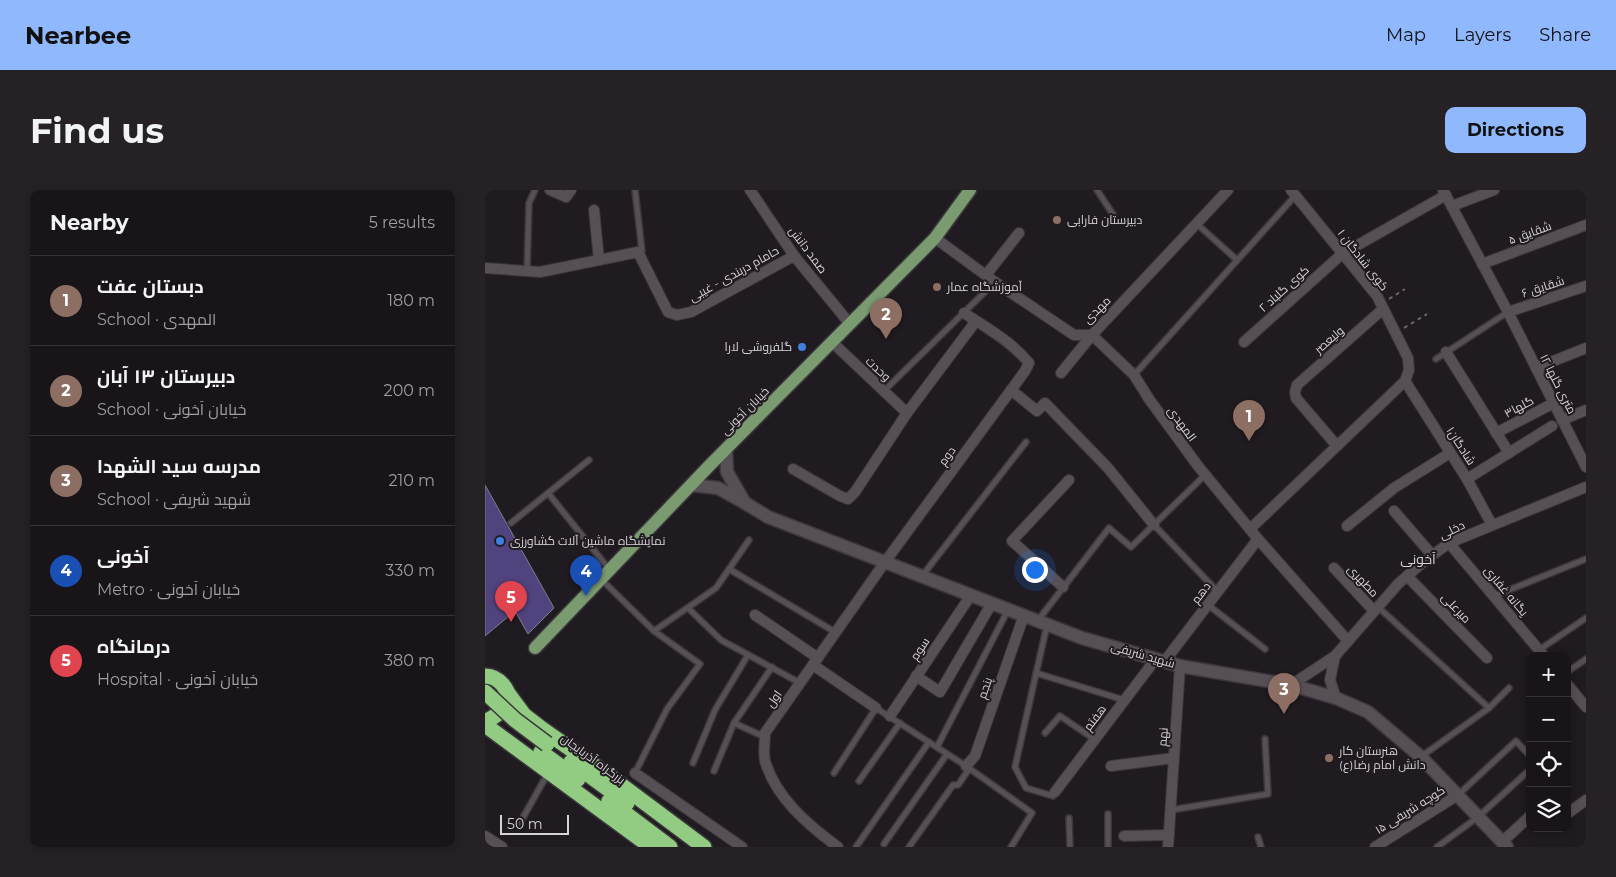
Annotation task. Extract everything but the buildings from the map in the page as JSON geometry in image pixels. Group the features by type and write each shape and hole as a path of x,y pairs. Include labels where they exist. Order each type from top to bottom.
{"highway":[{"name":"بزرگراه آذربایجان","path":"486,675 501,682 524,714 541,729 605,773 704,847"},
{"name":"بزرگراه آذربایجان","path":"485,692 544,748 670,847"},
{"path":"507,692 507,704 491,720 485,723 522,754 651,847"},
{"name":"بزرگراه آذربایجان","path":"485,705 510,728 544,748 687,847"},
{"path":"522,754 519,744 522,734 531,728 541,729"}],"main road":[{"name":"خیابان آخونی","path":"535,648 726,449 935,238 970,190"},
{"path":"726,449 727,472 745,503"},
{"name":"شهید شریفی","path":"691,485 718,488 768,518 1082,638 1180,666 1291,685 1336,698 1368,712 1421,757 1505,845"}],"street":[{"path":"550,190 565,197 571,190"},
{"name":"صمد دانش","path":"750,190 795,257 850,324"},
{"name":"مهدی","path":"935,238 995,282 1074,335 1092,335 1228,190"},
{"path":"1452,206 1494,190"},
{"name":"کوی شادگان ۱","path":"1293,193 1377,296 1408,358 1409,370 1405,381"},
{"name":"۱۲ متری گلها","path":"1445,193 1508,312 1586,467"},
{"name":"کوی گلباد ۲","path":"1244,342 1341,254 1445,193"},
{"path":"594,210 599,260"},
{"name":"شقایق ۵","path":"1482,264 1586,225"},
{"path":"986,275 1019,233"},
{"path":"485,268 540,272 638,252"},
{"name":"حامام دربندی - غیبی","path":"638,252 668,312 677,316 691,312 795,257"},
{"name":"شقایق ۶","path":"1508,312 1586,286"},
{"name":"ولیعصر","path":"1337,446 1296,398 1297,385 1382,307"},
{"path":"793,469 848,499 855,492 907,413 976,321 964,313"},
{"name":"دوم","path":"885,562 1029,364 1007,342 976,321"},
{"path":"1061,374 1092,335"},
{"name":"المهدی","path":"1092,335 1134,375 1149,399 1205,475 1258,539 1348,641"},
{"name":"وحدت","path":"832,342 907,413"},
{"path":"1536,368 1586,348"},
{"path":"1446,352 1509,453"},
{"path":"1250,529 1405,381"},
{"name":"شادگان۱","path":"1405,381 1467,479 1492,526"},
{"path":"1011,390 1037,410 1045,403 1109,468 1154,525"},
{"name":"گلها۳","path":"1496,433 1553,403"},
{"path":"1562,420 1586,410"},
{"path":"1467,479 1552,426"},
{"path":"1347,526 1395,488 1450,453"},
{"path":"1063,587 1011,540 1069,480"},
{"name":"دخلی","path":"1335,656 1407,576 1449,543 1586,487"},
{"path":"1394,511 1432,555"},
{"name":"دهم","path":"1159,661 1218,592 1258,539"},
{"name":"یگانه غفاری","path":"1449,543 1540,652"},
{"name":"اول","path":"765,738 765,733 885,562"},
{"name":"مطهری","path":"1334,568 1376,609"},
{"name":"میرعلی","path":"1407,576 1487,658"},
{"name":"سوم","path":"890,716 971,595"},
{"path":"917,676 940,692 992,603"},
{"path":"755,615 875,708"},
{"name":"پنجم","path":"968,768 975,756 1024,615"},
{"path":"1291,685 1335,656"},
{"path":"1335,656 1330,680 1336,698"},
{"name":"هفتم","path":"1055,792 1124,700 1159,661"},
{"name":"نهم","path":"1168,847 1180,666"},
{"path":"1571,689 1586,707"},
{"path":"765,738 765,760 780,792 816,831 838,847"},
{"path":"1111,766 1174,758"},
{"path":"635,773 742,847"},
{"name":"کوچه شریفی ۱۵","path":"1375,847 1458,795"},
{"path":"1571,811 1586,800"},
{"path":"1505,845 1526,821"},
{"path":"1124,836 1169,834"},
{"path":"485,836 502,847"}],"lane":[{"path":"527,271 529,203 535,190"},
{"path":"635,190 641,251 638,252"},
{"path":"1097,190 1113,216"},
{"path":"1134,375 1237,260 1293,193"},
{"path":"1196,224 1237,260"},
{"path":"889,386 995,282"},
{"path":"1436,359 1508,312"},
{"path":"921,576 1026,442"},
{"path":"511,523 589,460"},
{"path":"1055,792 1053,796 1026,788 1015,767 1036,673 1043,622 1063,587 1109,528 1131,547 1205,475"},
{"path":"547,493 605,575 654,631 700,664 667,709 635,773"},
{"path":"1154,525 1218,592"},
{"path":"654,631 716,588 749,540"},
{"path":"1494,596 1586,560"},
{"path":"729,569 836,632"},
{"path":"1208,604 1265,649"},
{"path":"688,608 721,640 801,683"},
{"path":"937,747 1008,609"},
{"path":"1376,609 1489,708"},
{"path":"1542,652 1586,618"},
{"path":"693,763 715,710 748,655"},
{"path":"1571,669 1586,659"},
{"path":"714,771 734,723 772,667"},
{"path":"1036,673 1124,700"},
{"path":"1421,757 1489,708 1509,688"},
{"path":"834,774 875,708 937,747 1032,813 1011,847"},
{"path":"1045,734 1059,716 1094,739"},
{"path":"734,723 765,738"},
{"path":"859,781 900,723"},
{"path":"1171,810 1268,794 1265,739"},
{"path":"1458,795 1516,741 1526,752"},
{"path":"856,847 929,742"},
{"path":"884,844 947,754"},
{"path":"909,847 953,785 958,785 968,768"},
{"path":"519,823 549,772"},
{"path":"1437,847 1478,817 1526,773"},
{"path":"1108,814 1108,847"},
{"path":"1069,818 1070,847"},
{"path":"1258,837 1261,847"}],"path":[{"path":"1382,307 1405,290"},
{"path":"1395,333 1427,314"}],"place":[{"name":"دبیرستان فارابی","path":"1057,220"},
{"name":"آموزشگاه عمار","path":"937,287"},
{"name":"دبیرستان ۱۳ آبان","path":"886,339"},
{"name":"گلفروشی لارا","path":"802,347"},
{"name":"دبستان عفت","path":"1249,441"},
{"name":"نمایشگاه ماشین آلات کشاورزی","path":"500,541"},
{"name":"آخونی","path":"586,596"},
{"name":"درمانگاه","path":"511,622"},
{"name":"مدرسه سید الشهدا","path":"1284,714"},
{"name":"هنرستان کار دانش امام رضا(ع)","path":"1329,758"}],"district":[{"name":"آخونی","path":"1418,559"}]}
